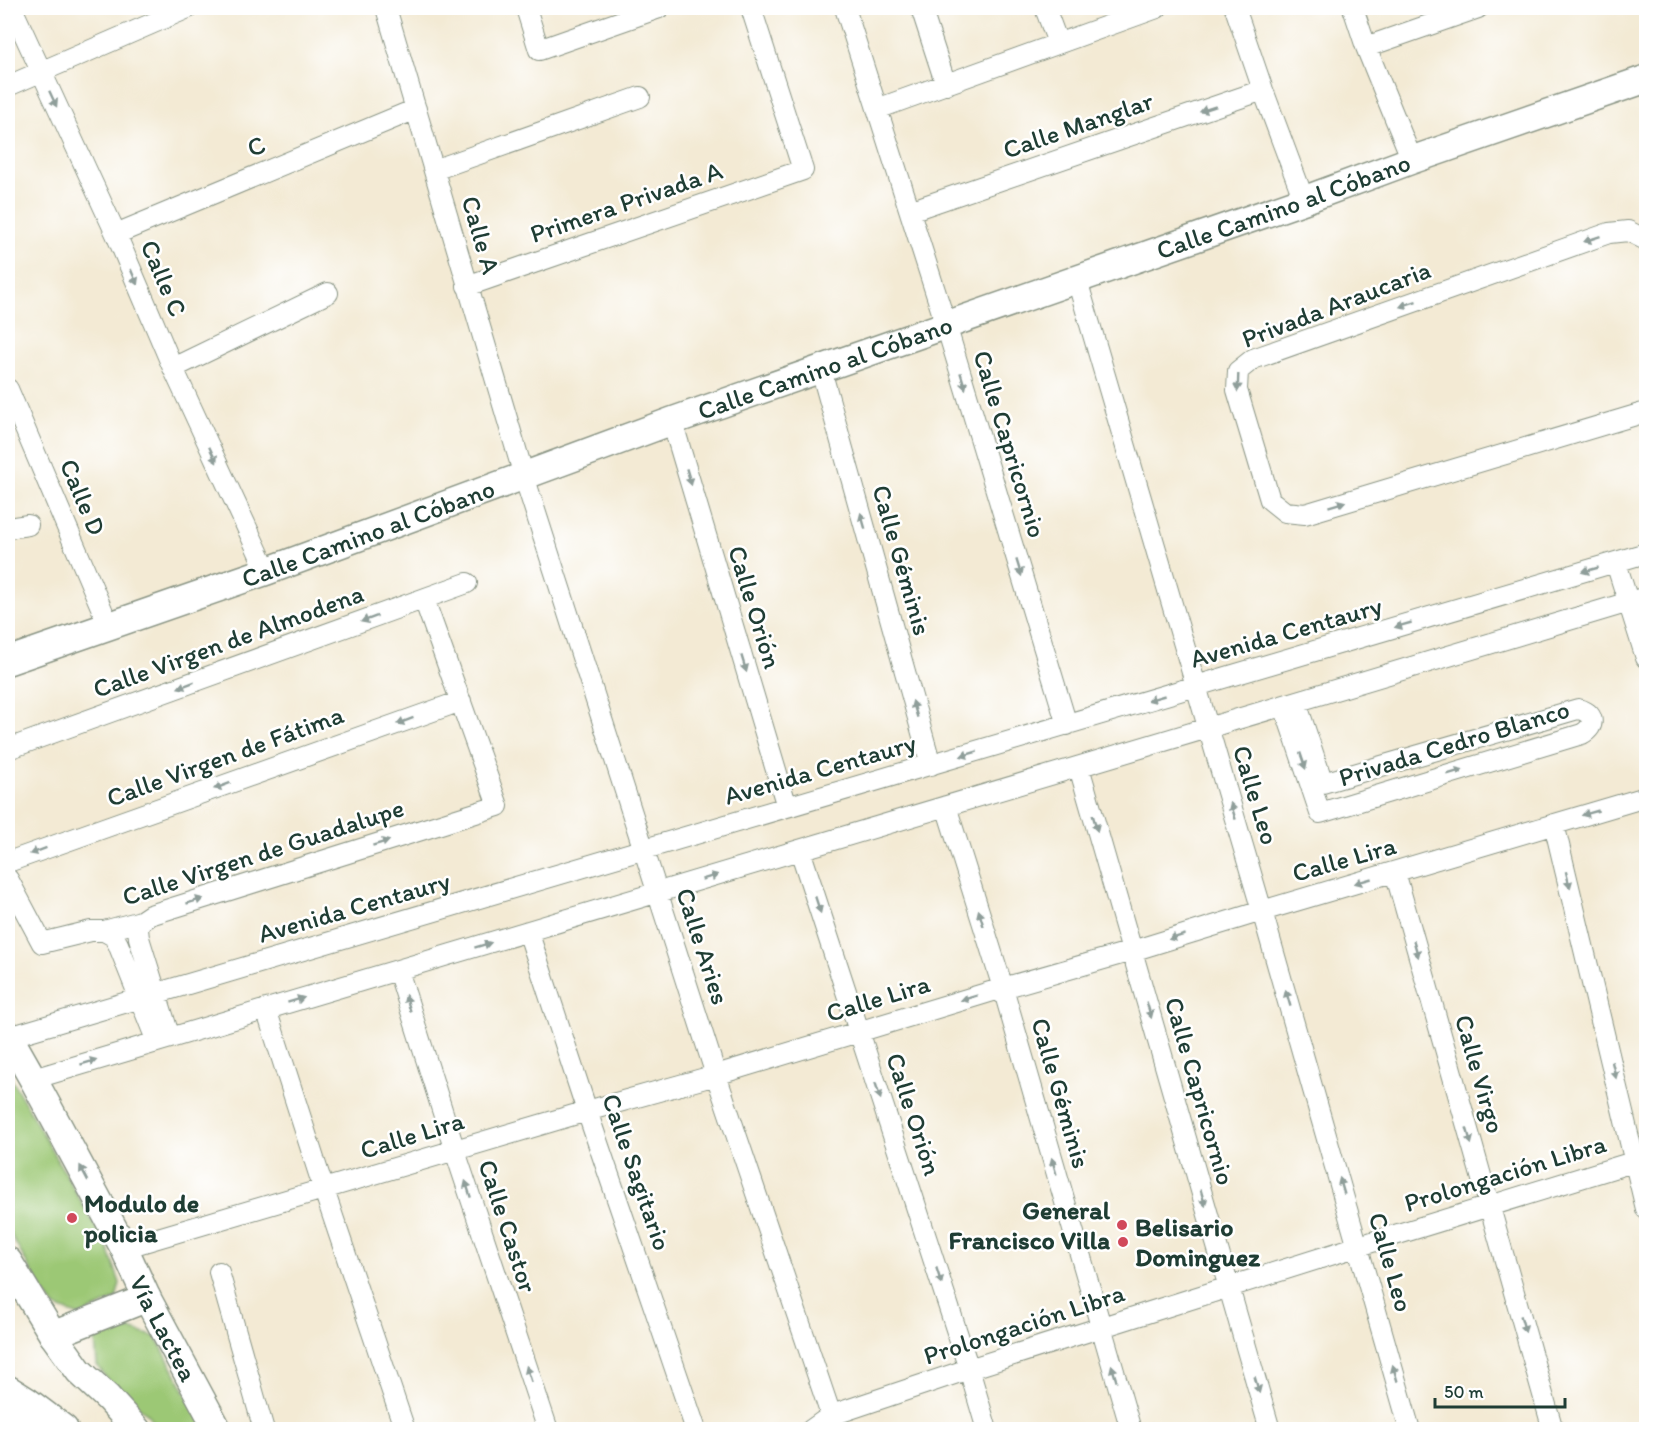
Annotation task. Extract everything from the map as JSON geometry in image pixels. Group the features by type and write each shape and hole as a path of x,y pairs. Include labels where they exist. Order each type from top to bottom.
{"main road":[{"path":"8,1391 63,1430"},
{"path":"8,1417 27,1430"}],"street":[{"name":"Calle C","path":"12,8 116,234 173,368 267,571"},
{"name":"Calle A","path":"386,8 524,476"},
{"path":"526,8 539,50 659,8"},
{"name":"Primera Privada A","path":"467,286 803,170 751,8"},
{"name":"Calle Capricornio","path":"845,8 946,325 1067,725"},
{"path":"921,8 946,85"},
{"path":"1045,8 1058,43"},
{"path":"877,109 1157,8"},
{"path":"1235,8 1304,200"},
{"path":"1353,8 1366,47 1412,160"},
{"path":"1366,47 1478,8"},
{"path":"8,86 178,10"},
{"name":"Calle Camino al Cóbano","path":"8,661 267,571 672,421 1647,79"},
{"name":"Calle Manglar","path":"910,211 1263,90"},
{"path":"434,170 640,97"},
{"name":"C","path":"116,234 416,109"},
{"name":"Privada Araucaria","path":"1647,240 1628,231 1609,233 1253,359 1238,371 1236,390 1270,500 1285,512 1305,514 1647,412"},
{"name":"Calle Leo","path":"1077,280 1262,911 1410,1430"},
{"path":"173,368 328,293"},
{"name":"Calle Géminis","path":"821,370 931,765"},
{"name":"Calle D","path":"8,389 109,626"},
{"name":"Calle Orión","path":"672,421 787,807"},
{"name":"Calle Aries","path":"524,476 716,1075 834,1422"},
{"path":"8,528 28,525"},
{"name":"Avenida Centaury","path":"8,1036 1647,554"},
{"path":"1616,562 1638,600 1647,658"},
{"name":"Calle Virgen de Almodena","path":"8,749 467,583"},
{"path":"424,599 460,701"},
{"path":"33,1079 1638,600"},
{"name":"Calle Virgen de Guadalupe","path":"8,879 42,943 141,921 150,915 498,806 460,701"},
{"name":"Calle Virgen de Fátima","path":"8,862 460,701"},
{"name":"Privada Cedro Blanco","path":"1290,704 1323,783 1578,709 1586,711 1592,722 1589,729 1582,734 1320,813 1290,704"},
{"name":"Calle Capricornio","path":"1079,767 1270,1430"},
{"name":"Calle Lira","path":"124,1248 716,1075 1647,797"},
{"name":"Calle Géminis","path":"946,806 1003,988 1131,1430"},
{"path":"1554,824 1641,1160 1647,1209"},
{"name":"Calle Orión","path":"800,850 987,1430"},
{"name":"Calle Virgo","path":"1395,872 1553,1430"},
{"path":"141,921 138,929 148,996 163,1040"},
{"path":"104,931 113,936 148,996"},
{"name":"Calle Sagitario","path":"528,931 696,1430"},
{"name":"Calle Castor","path":"398,970 455,1151 548,1430"},
{"path":"266,1009 405,1430"},
{"name":"Vía Lactea","path":"8,1036 124,1248 147,1298 219,1430"},
{"name":"Prolongación Libra","path":"811,1430 969,1369 1641,1160"},
{"path":"8,1261 53,1335 79,1371 138,1430"},
{"path":"219,1272 264,1430"},
{"path":"53,1335 147,1298"}],"green space":[{"path":"8,1073 109,1251 120,1283 116,1299 79,1316 55,1307 41,1288 8,1230"},
{"path":"113,1330 132,1330 156,1337 205,1429 159,1429 147,1413 116,1392 97,1365 95,1339"}],"place":[{"name":"Modulo de policia","path":"72,1218"},
{"name":"General Francisco Villa","path":"1122,1225"},
{"name":"Belisario Dominguez","path":"1123,1242"}]}
